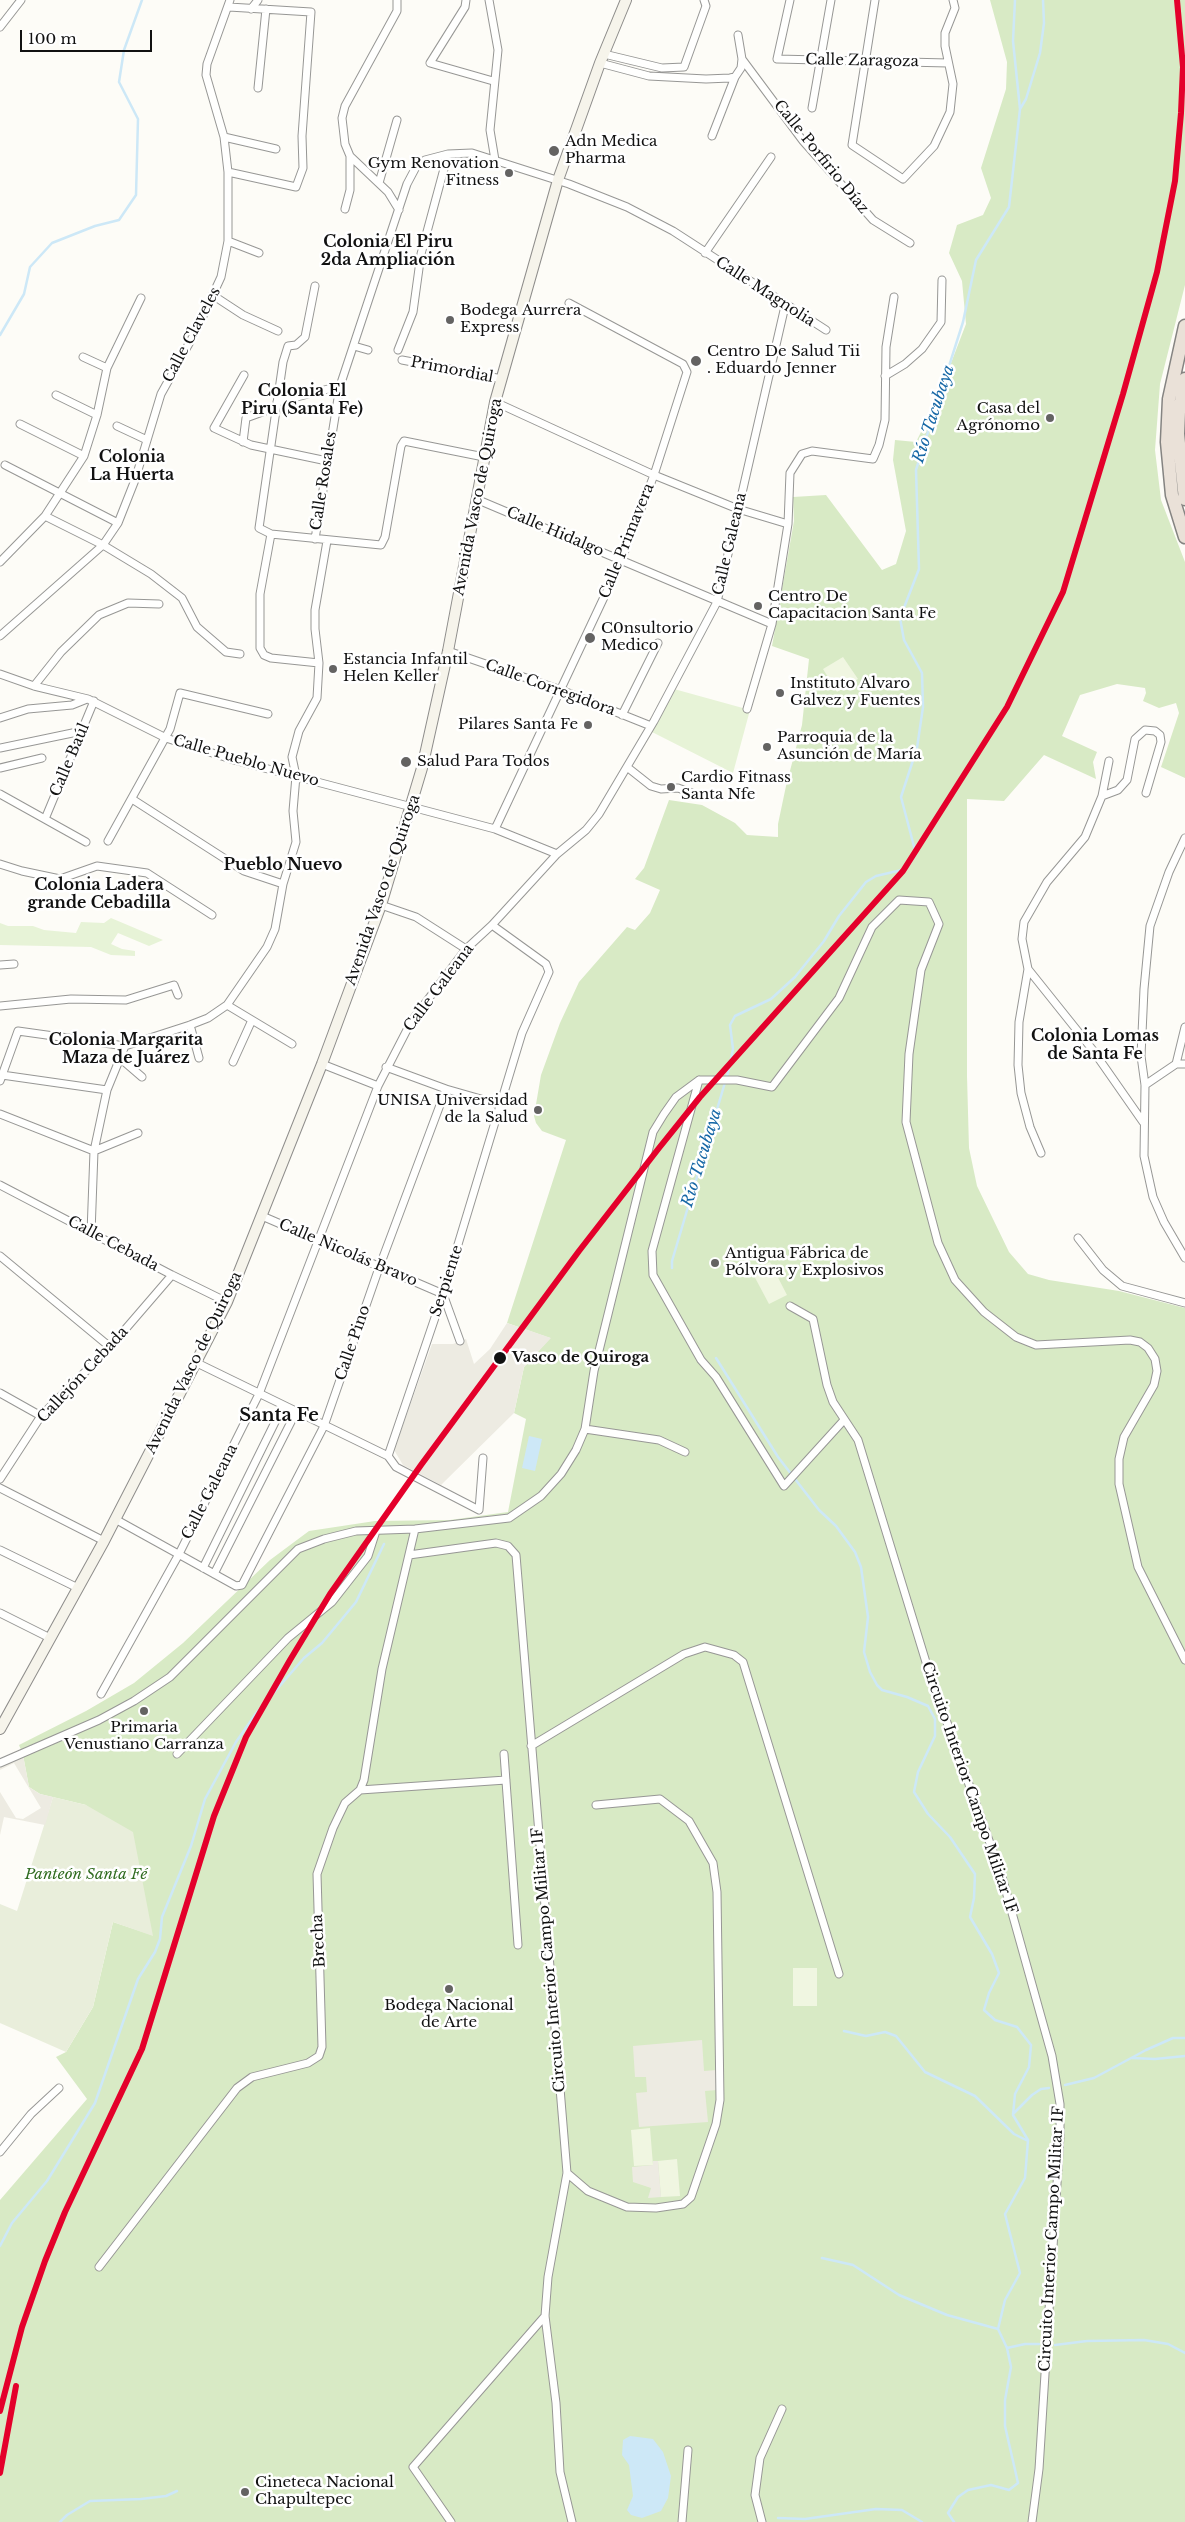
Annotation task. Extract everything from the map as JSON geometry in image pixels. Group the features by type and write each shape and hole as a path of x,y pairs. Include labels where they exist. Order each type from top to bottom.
{"highway":[{"path":"1185,326 1169,399 1166,442 1172,495 1185,537"},
{"path":"1185,379 1179,412 1178,434 1185,499"}],"main road":[{"name":"Avenida Vasco de Quiroga","path":"2,1721 104,1541 227,1302 322,1064 381,905 412,807 448,651 495,402 558,180 602,59 626,0"}],"street":[{"path":"0,27 21,0"},
{"path":"251,9 258,0"},
{"path":"345,209 350,190 350,156 343,131 342,118 345,106 397,10 397,0"},
{"path":"466,0 465,7 430,63 493,81"},
{"path":"489,0 498,50 493,81 490,130 495,160"},
{"path":"602,59 662,68 684,67 706,6 704,0"},
{"name":"Calle Zaragoza","path":"790,0 777,59 948,62"},
{"path":"812,108 831,0"},
{"path":"875,0 852,145 903,179 934,146 946,123 953,99 953,84 948,62 945,33 955,8 953,0"},
{"path":"228,172 296,187 303,168 302,136 311,12 251,9 229,4"},
{"name":"Calle Claveles","path":"0,636 103,545 118,523 161,394 214,296 221,277 228,241 228,172 224,137 206,75 210,54 229,4"},
{"path":"258,88 266,9"},
{"name":"Calle Porfirio Díaz","path":"738,35 742,59 803,140 873,220 910,243"},
{"path":"602,59 648,76 706,79 735,77"},
{"path":"712,136 735,77 741,68 742,59"},
{"path":"379,184 397,120"},
{"path":"224,137 276,149"},
{"name":"Calle Magnolia","path":"416,167 425,160 448,154 472,153 558,180 627,207 673,231 785,306 826,330"},
{"path":"398,350 413,312 421,254 448,154"},
{"path":"350,156 388,192 399,210"},
{"name":"Calle Magnolia","path":"705,253 771,157"},
{"name":"Calle Rosales","path":"315,539 340,386 407,184 416,167"},
{"path":"228,241 259,253"},
{"path":"885,376 905,364 922,350 941,322 942,280"},
{"path":"315,286 305,337 296,344 288,346 269,449 259,524 263,531 272,534 327,541 378,545 383,543 404,441 484,457"},
{"path":"214,296 243,315 278,331"},
{"path":"747,709 772,624 788,524 790,473 802,454 812,451 873,459 879,445 885,420 886,347 894,297"},
{"path":"0,562 45,516 84,456 97,415 107,368 141,298"},
{"name":"Calle Primavera","path":"495,829 621,561 654,475 687,372 684,364 569,303"},
{"name":"Calle Galeana","path":"101,1694 179,1554 259,1394 386,1066 411,1022 466,949 492,925 557,854 586,830 651,726 718,602 785,306"},
{"path":"354,346 368,350"},
{"path":"83,357 107,368"},
{"name":"Primordial","path":"402,360 502,379"},
{"path":"244,375 214,428 243,442 327,461"},
{"path":"243,442 246,418 276,404 340,386"},
{"path":"56,394 97,415"},
{"path":"495,402 654,475 738,508 788,524"},
{"path":"20,424 84,456"},
{"path":"117,426 147,440"},
{"path":"5,465 118,523"},
{"name":"Calle Hidalgo","path":"476,499 772,624"},
{"path":"45,516 103,545 173,590 182,598 197,627 226,652 240,654"},
{"path":"272,534 260,594 260,648 264,655 271,658 319,663"},
{"name":"Calle Rosales","path":"227,1005 267,947 275,929 283,884 296,842 293,811 296,776 292,757 294,744 316,698 319,663 315,610 327,541"},
{"path":"34,686 73,640 99,615 128,603 160,604"},
{"path":"622,715 658,643"},
{"name":"Calle Corregidora","path":"448,651 561,690 651,726"},
{"name":"Calle Pueblo Nuevo","path":"0,674 34,686 91,700 166,738 234,760 495,829 557,854"},
{"path":"108,841 166,738 180,693 268,714"},
{"path":"0,718 28,709 72,705 91,700"},
{"name":"Calle Baúl","path":"45,820 82,731 91,700"},
{"path":"1102,796 1118,790 1126,780 1135,738 1146,730 1155,731 1160,735 1161,742 1146,794"},
{"path":"0,748 82,731"},
{"path":"0,768 42,758"},
{"path":"1041,1152 1023,1101 1018,1065 1020,1022 1028,969 1022,939 1024,922 1047,882 1085,837 1102,796 1110,761"},
{"path":"627,766 651,786 661,790 678,788 692,792"},
{"path":"0,794 86,842"},
{"path":"132,799 244,871 283,884"},
{"path":"1185,838 1169,872 1150,926 1144,989 1141,1056 1145,1085 1144,1156 1153,1197 1164,1222 1185,1258"},
{"path":"1,865 60,879 98,866 146,873 212,915"},
{"path":"0,1763 99,1720 134,1701 170,1677 298,1549 324,1539 356,1531 415,1529 509,1518 541,1496 561,1474 586,1429 594,1371 653,1132 676,1097 699,1080 737,1080 772,1087 839,998 872,927 899,900 929,902 939,924 922,970 908,1054 906,1122 938,1243 955,1280 984,1312 1016,1337 1036,1345 1130,1340 1140,1342 1148,1348 1155,1359 1157,1371 1154,1385 1124,1437 1120,1459 1119,1484 1138,1567 1185,1660"},
{"path":"381,905 416,917 466,949"},
{"name":"Serpiente","path":"388,1456 443,1294 522,1033 549,972 546,964 492,925"},
{"path":"0,965 14,964"},
{"path":"1028,969 1092,1049 1143,1122"},
{"path":"0,1006 71,999 126,1000 174,985 178,995"},
{"path":"107,1090 1,1078 18,1031 125,1046 208,1018 227,1005 292,1044"},
{"path":"233,1062 252,1020"},
{"path":"190,1025 199,1058"},
{"path":"1176,1064 1185,1027"},
{"path":"91,1233 94,1151 107,1090 125,1046"},
{"path":"120,1058 142,1076"},
{"path":"322,1064 378,1086"},
{"path":"1145,1085 1176,1064 1185,1064"},
{"path":"386,1066 446,1089 502,1104"},
{"path":"699,1080 652,1251 652,1275 701,1360 716,1377 784,1486 844,1420"},
{"name":"Calle Pino","path":"214,1574 239,1587 324,1426 379,1268 446,1089"},
{"path":"0,1114 94,1151 138,1133"},
{"name":"Calle Cebada","path":"0,1185 227,1302"},
{"name":"Calle Nicolás Bravo","path":"262,1216 443,1294"},
{"path":"1078,1238 1103,1270 1122,1286 1185,1303"},
{"path":"0,1256 110,1347"},
{"name":"Callejón Cebada","path":"0,1479 41,1416 110,1347 172,1275"},
{"path":"443,1294 460,1342"},
{"name":"Circuito Interior Campo Militar 1F","path":"790,1306 813,1319 827,1385 844,1420 858,1440 929,1672 1002,1877 1053,2064 1060,2104 1060,2136 1039,2469 1032,2522"},
{"path":"197,1363 388,1456 396,1467 479,1510 483,1458"},
{"path":"0,1393 41,1416"},
{"path":"203,1568 283,1406"},
{"path":"115,1519 214,1574 296,1412"},
{"path":"586,1429 659,1440 685,1452"},
{"path":"0,1488 104,1541"},
{"path":"238,1497 250,1503"},
{"path":"415,1529 382,1669 370,1745 360,1790 506,1780"},
{"path":"177,1754 288,1638 332,1602 368,1556 376,1531"},
{"name":"Circuito Interior Campo Militar 1F","path":"409,1555 496,1542 508,1546 516,1555 567,2173 548,2278 545,2316 556,2403 560,2472 572,2522"},
{"path":"0,1550 78,1588"},
{"path":"0,1613 50,1638"},
{"path":"531,1746 684,1654 705,1647 734,1655 743,1662 839,1974"},
{"path":"504,1754 518,1945"},
{"name":"Brecha","path":"99,2267 237,2088 252,2077 308,2063 319,2056 322,2047 317,1874 333,1828 345,1803 360,1790"},
{"path":"567,2173 588,2191 627,2207 656,2208 683,2204 691,2197 716,2124 720,2100 716,1892 713,1863 689,1821 660,1799 596,1805"},
{"path":"0,2152 31,2114 59,2088"},
{"path":"451,2522 413,2466 545,2316"},
{"path":"762,2522 755,2495 760,2458 782,2409"},
{"path":"682,2522 688,2450"}],"green space":[{"path":"990,0 1185,0 1185,285 1160,384 1155,450 1161,500 1185,562 1185,778 1161,767 1179,713 1176,703 1159,708 1143,701 1146,693 1145,688 1117,684 1080,695 1062,736 1097,752 1093,762 1096,779 1044,755 1004,801 967,799 967,1076 969,1148 977,1186 1009,1252 1028,1274 1049,1280 1119,1291 1185,1308 1185,2522 0,2522 0,2200 87,2099 56,2057 66,2052 93,2007 113,1922 152,1935 86,1805 40,1794 29,1787 23,1755 19,1745 86,1711 134,1683 183,1643 270,1560 309,1531 375,1521 450,1520 508,1512 526,1419 514,1413 524,1367 550,1338 507,1323 566,1140 542,1131 536,1123 534,1116 541,1075 560,1023 579,982 627,927 635,930 650,913 660,890 635,879 644,868 669,800 702,805 735,823 747,835 778,837 778,824 786,786 802,725 809,659 772,646 794,521 793,497 826,495 882,570 896,564 906,531 893,460 895,440 916,442 936,402 966,324 962,281 949,253 957,225 983,215 991,198 981,168 1006,89 1007,62"},
{"path":"843,657 858,679 837,692 823,669"},
{"path":"674,689 750,710 733,773 652,732"},
{"path":"111,918 163,940 149,946 118,933 111,944 122,949 135,951 135,956 111,955 91,947 0,945 0,923 8,926 33,926 44,930 76,933 81,922 104,923"},
{"path":"770,1262 787,1295 769,1304 752,1272"},
{"name":"Panteón Santa Fé","path":"53,1797 86,1805 133,1832 153,1936 113,1922 93,2007 66,2052 0,2023 0,1904 17,1911"},
{"path":"793,1968 817,1968 817,2006 793,2006"},
{"path":"650,2128 653,2165 634,2166 631,2130"},
{"path":"677,2159 680,2196 661,2197 658,2161"}],"shaded area":[{"path":"507,1323 551,1338 524,1367 514,1413 441,1485 403,1465 394,1450 432,1344 453,1344 466,1339 474,1364 490,1349"},
{"path":"23,1755 29,1787 40,1794 53,1797 45,1825 4,1817 0,1835 0,1792 16,1818 23,1819 41,1808 14,1763 0,1770 0,1766"},
{"path":"702,2040 704,2071 717,2070 717,2090 705,2091 708,2122 639,2127 636,2093 647,2092 646,2077 635,2077 633,2046"},
{"path":"653,2161 658,2161 661,2197 648,2198 651,2188 633,2182 632,2167 653,2165"}],"water":[{"path":"529,1436 542,1439 535,1471 522,1468"},
{"path":"630,2436 653,2439 663,2452 671,2476 668,2498 661,2511 642,2518 631,2515 627,2510 633,2496 629,2465 622,2455 623,2440"}],"waterway":[{"path":"0,335 24,294 30,267 52,243 95,226 119,220 136,195 138,119 119,82 124,50 142,0"},
{"name":"Río Tacubaya","path":"672,1268 672,1261 729,1069 733,1049 730,1025 735,1016 771,999 795,977 824,941 839,916 866,882 876,876 906,869 916,854 901,797 917,748 923,707 922,673 904,640 900,618 919,569 916,470 963,322 976,260 1009,207 1020,109 1013,41 1015,0"},
{"path":"1020,109 1026,99 1040,53 1044,23 1043,0"},
{"name":"Río Tacubaya","path":"716,1358 778,1457 819,1510 836,1526 855,1552 861,1567 868,1617 864,1652 870,1672 877,1685 882,1690 907,1697 928,1706 935,1719 935,1736 918,1772 914,1792 928,1814 950,1837 975,1874 974,1898 970,1917 992,1954 999,1973 989,1993 984,2010 995,2020 1017,2027 1031,2045 1029,2067 1015,2094 1013,2115 1028,2140 1025,2178 1005,2214 1020,2273 1005,2300 998,2329 1007,2348 1011,2367 1005,2400 1005,2426 1018,2483 1009,2490 991,2485 968,2490 958,2497 948,2513 954,2522"},
{"path":"0,2246 12,2223 47,2181 95,2103 138,1979 155,1952 160,1939 162,1917 191,1846 205,1799 236,1742 257,1712 304,1658 322,1643 356,1602 384,1544"},
{"path":"844,2031 866,2036 885,2032 896,2036 925,2072 975,2096 1014,2134 1026,2140"},
{"path":"1065,2085 1094,2078 1173,2038 1185,2038"},
{"path":"1132,2058 1155,2059 1185,2056"},
{"path":"1013,2114 1032,2095 1041,2089 1049,2088"},
{"path":"822,2258 853,2265 899,2295 947,2315 998,2329"},
{"path":"1055,2345 1087,2341 1144,2340 1168,2344 1185,2353"},
{"path":"1007,2348 1025,2344 1039,2344"},
{"path":"60,2522 67,2515 90,2501 141,2499 166,2496 177,2491"},
{"path":"778,2518 805,2519 876,2509 902,2510 922,2522"}],"transit line":[{"path":"0,2411 22,2327 45,2261 65,2212 142,2049 214,1816 246,1737 290,1660 330,1594 421,1465 579,1251 659,1148 700,1097 903,871 1007,707 1063,592 1123,394 1157,272 1175,181 1181,113 1183,67 1177,0"},
{"path":"0,2473 16,2386"}],"place":[{"name":"Adn Medica Pharma","path":"554,151"},
{"name":"Gym Renovation Fitness","path":"509,173"},
{"name":"Bodega Aurrera Express","path":"450,320"},
{"name":"Centro De Salud Tii . Eduardo Jenner","path":"696,361"},
{"name":"Casa del Agrónomo","path":"1050,418"},
{"name":"Centro De Capacitacion Santa Fe","path":"758,606"},
{"name":"C0nsultorio Medico","path":"590,638"},
{"name":"Estancia Infantil Helen Keller","path":"333,669"},
{"name":"Instituto Alvaro Galvez y Fuentes","path":"780,693"},
{"name":"Pilares Santa Fe","path":"588,725"},
{"name":"Parroquia de la Asunción de María","path":"767,747"},
{"name":"Salud Para Todos","path":"406,762"},
{"name":"Cardio Fitnass Santa Nfe","path":"671,787"},
{"name":"UNISA Universidad de la Salud","path":"538,1110"},
{"name":"Antigua Fábrica de Pólvora y Explosivos","path":"715,1263"},
{"name":"Vasco de Quiroga","path":"500,1358"},
{"name":"Primaria Venustiano Carranza","path":"144,1711"},
{"name":"Bodega Nacional de Arte","path":"449,1989"},
{"name":"Cineteca Nacional Chapultepec","path":"245,2492"}],"district":[{"name":"Colonia El Piru 2da Ampliación","path":"388,251"},
{"name":"Colonia El Piru (Santa Fe)","path":"302,400"},
{"name":"Colonia La Huerta","path":"132,466"},
{"name":"Pueblo Nuevo","path":"283,865"},
{"name":"Colonia Ladera grande Cebadilla","path":"99,894"},
{"name":"Colonia Lomas de Santa Fe","path":"1095,1045"},
{"name":"Colonia Margarita Maza de Juárez","path":"126,1049"},
{"name":"Santa Fe","path":"279,1416"}]}
